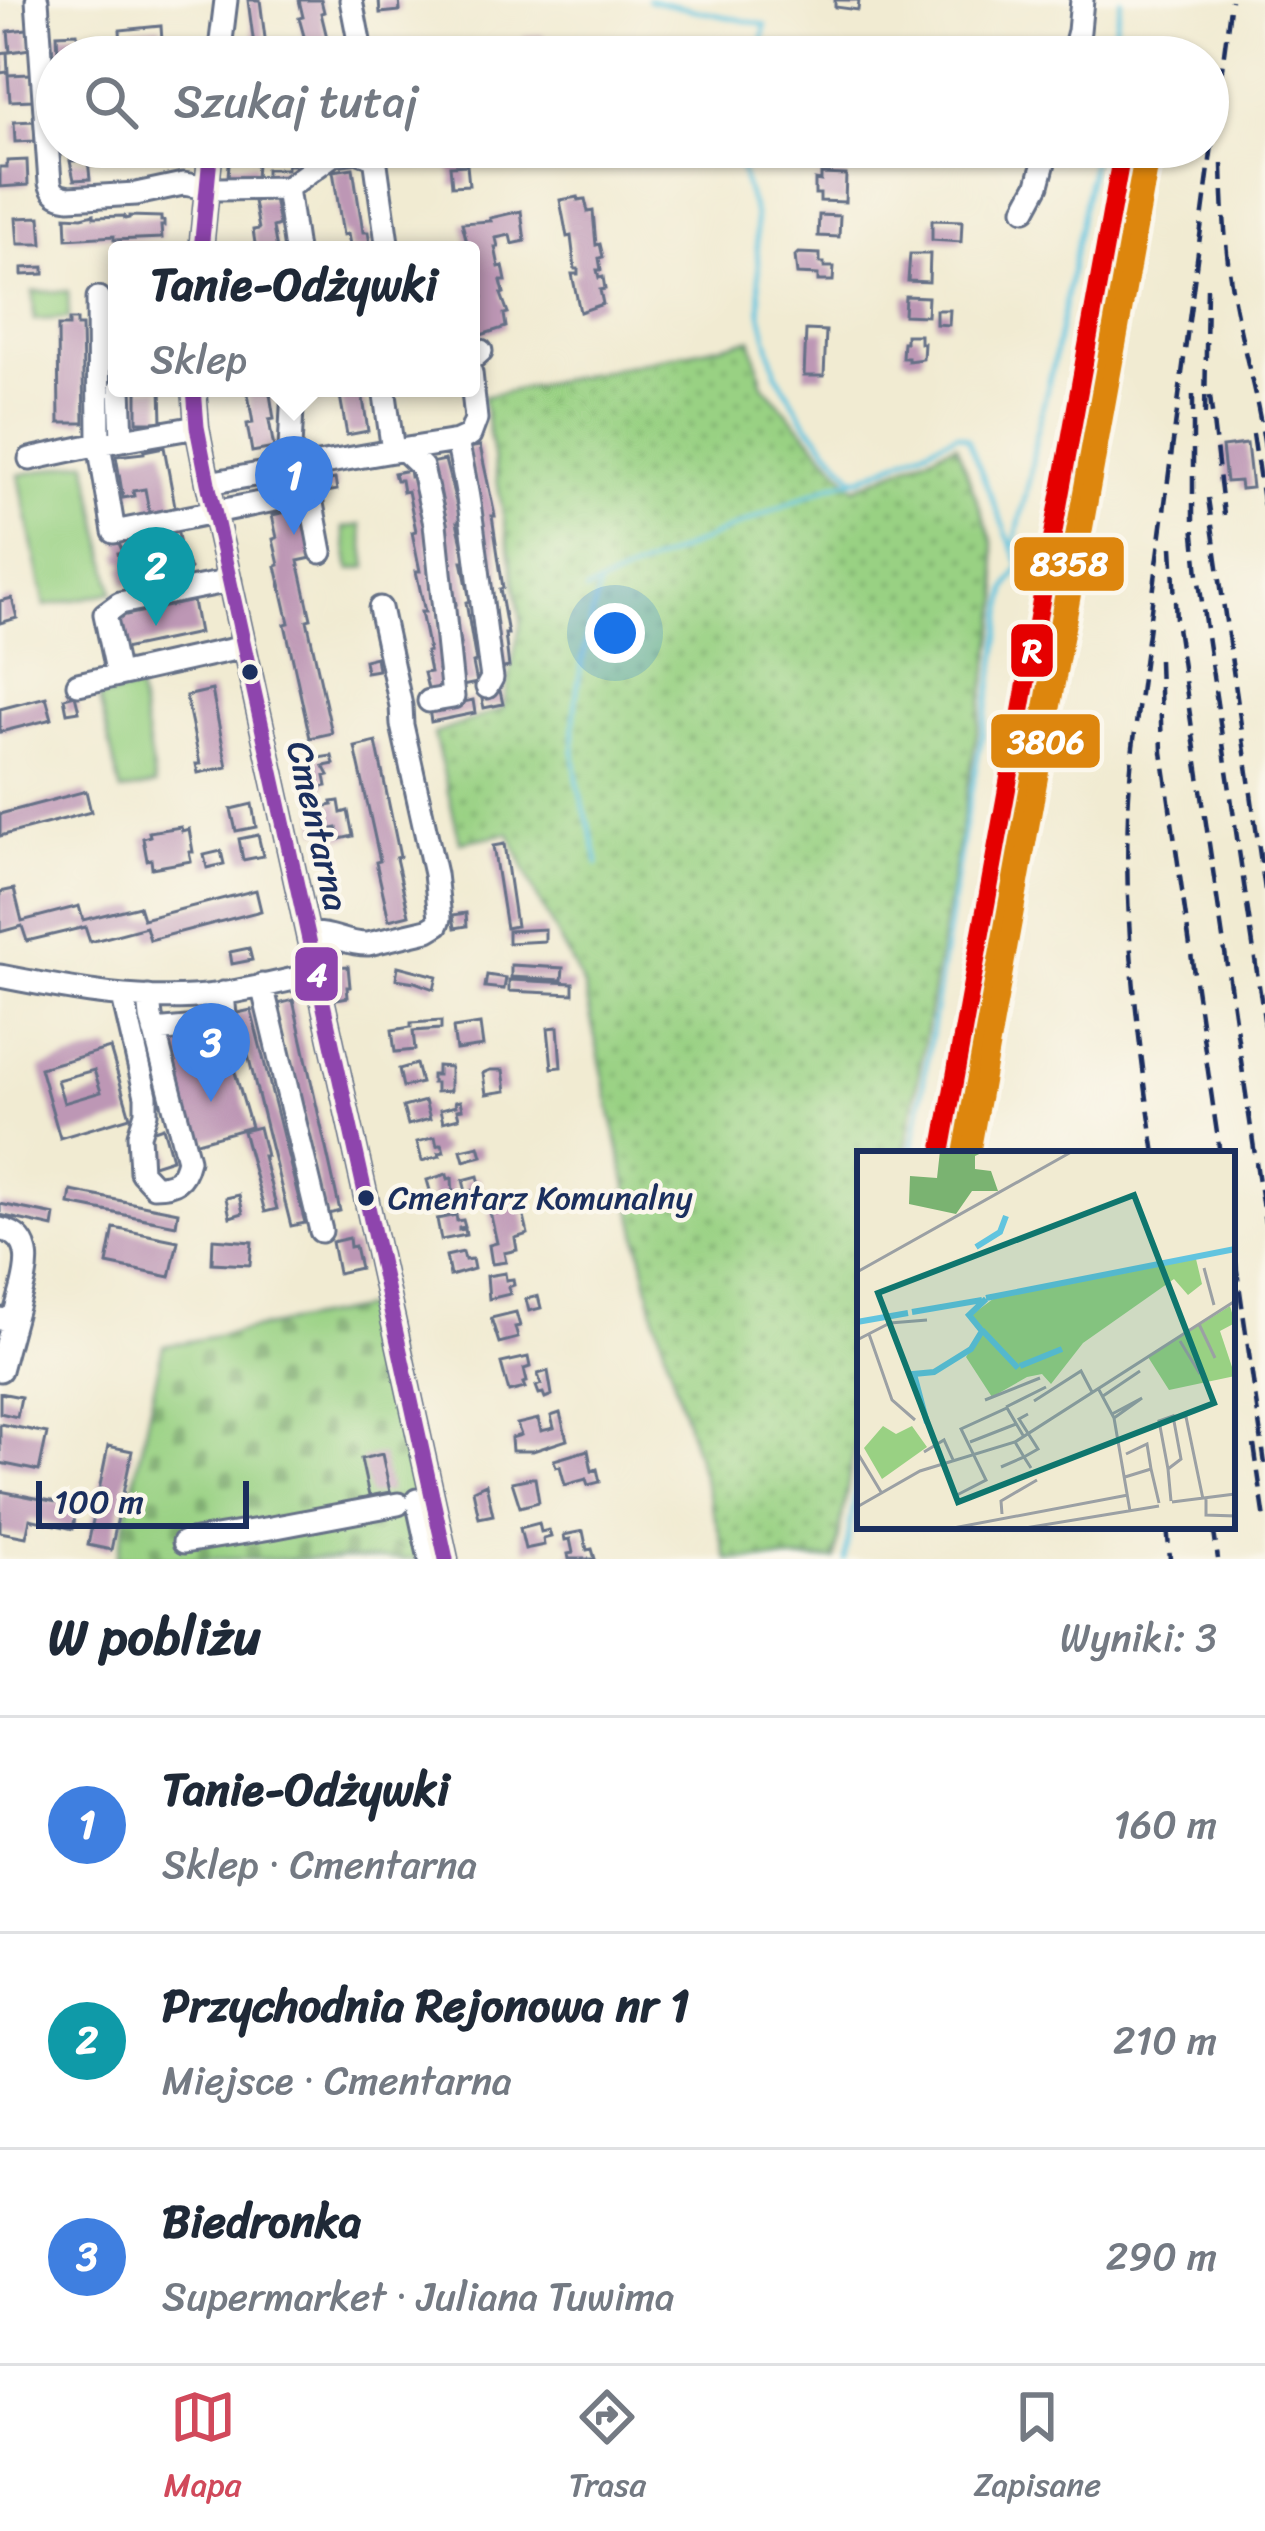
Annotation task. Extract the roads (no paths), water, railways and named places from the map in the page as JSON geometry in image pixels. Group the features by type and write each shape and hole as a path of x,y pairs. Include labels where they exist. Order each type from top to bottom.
{"street":[{"path":"38,0 41,36"},
{"path":"222,36 226,0"},
{"path":"351,0 358,36"},
{"path":"1078,36 1082,0"},
{"path":"50,168 52,191 69,199 136,194 183,184 287,188 315,168"},
{"path":"202,241 209,168"},
{"path":"379,168 387,241"},
{"path":"1025,209 1042,168"},
{"path":"287,188 295,241"},
{"path":"98,298 114,532 310,493 320,552"},
{"path":"110,442 119,397"},
{"name":"Cmentarna","path":"195,397 208,483 446,1559"},
{"path":"289,469 293,397"},
{"path":"386,397 398,450 422,467 470,693"},
{"path":"208,483 457,441 470,435 476,425 473,397"},
{"path":"30,459 197,427"},
{"path":"430,701 470,693 492,678 472,512 457,441"},
{"path":"118,675 105,614 110,608 230,581"},
{"path":"308,935 325,933 368,944 428,930 440,918 436,874 380,608"},
{"path":"79,684 244,646"},
{"path":"0,976 123,997 180,998 317,974"},
{"path":"262,985 321,1231"},
{"path":"154,1031 220,1024 225,1016 223,993"},
{"path":"123,997 146,1096 139,1136 141,1172 154,1186 172,1186 184,1176 188,1160 149,997"},
{"path":"0,1229 15,1232 25,1241 27,1253 8,1316 0,1370"},
{"path":"184,1542 407,1502 430,1559"}],"waterway":[{"path":"648,0 765,25 763,36"},
{"path":"1113,36 1121,0"},
{"path":"740,168 755,215 761,314 776,373 806,422 854,478 957,434 967,438 1020,566 1026,567"},
{"path":"1013,550 1091,168"},
{"path":"586,591 829,486 858,478"},
{"path":"912,1151 1007,589 1020,566"},
{"path":"598,864 578,784 574,725 599,587"},
{"path":"845,1559 857,1480"}],"railway":[{"path":"1226,36 1231,0"},
{"path":"1155,1151 1131,951 1129,797 1209,168"},
{"path":"1222,168 1230,274 1265,448"},
{"path":"1205,414 1207,288"},
{"path":"1193,395 1198,575 1265,1026"},
{"path":"1210,396 1224,515"},
{"path":"1253,434 1265,514"},
{"path":"1208,498 1265,890"},
{"path":"1172,547 1176,620 1265,1223"},
{"path":"1159,660 1162,752 1220,1151"},
{"path":"1235,1257 1265,1464"},
{"path":"1254,1445 1265,1520"},
{"path":"1167,1529 1170,1559"},
{"path":"1213,1529 1218,1559"}],"place":[{"name":"Tanie-Odżywki","path":"294,535"},
{"name":"Przychodnia Rejonowa nr 1","path":"156,626"},
{"name":"Biedronka","path":"211,1102"},
{"name":"Cmentarz Komunalny","path":"366,1198"}]}
